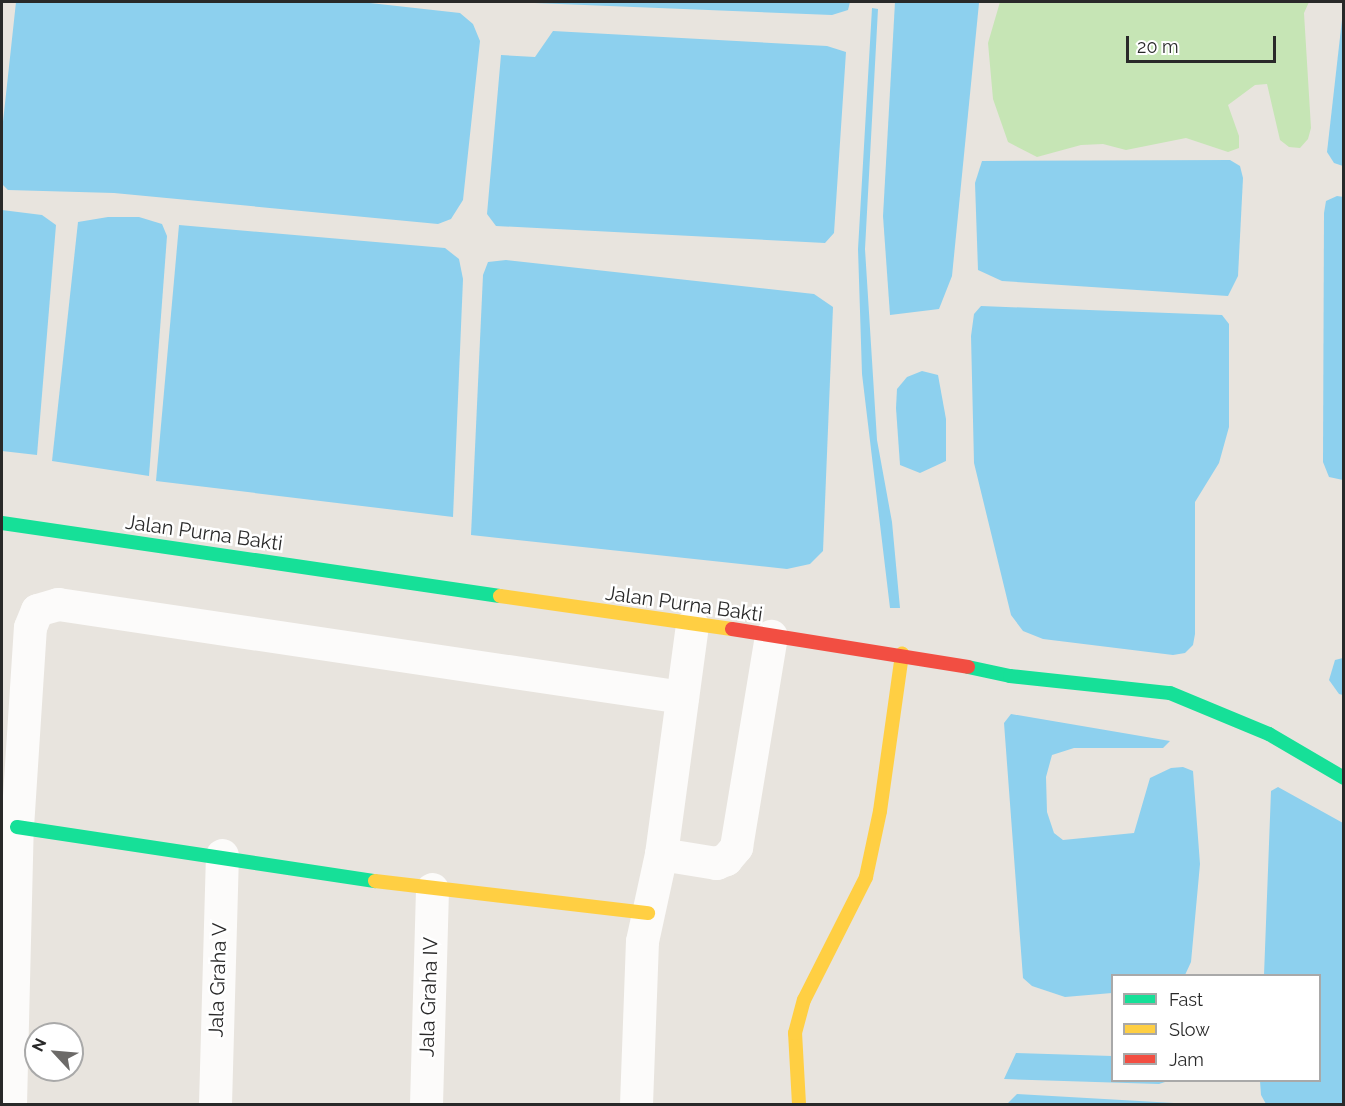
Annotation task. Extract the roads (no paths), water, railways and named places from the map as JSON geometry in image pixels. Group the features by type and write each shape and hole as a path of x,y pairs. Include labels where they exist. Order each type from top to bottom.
{"street":[{"name":"Jalan Purna Bakti","path":"2,523 902,654 1010,675 1170,693 1269,734 1344,778"},
{"path":"10,1104 17,827 30,627 37,610 57,604 682,697"},
{"path":"636,1104 642,940 661,854 692,625"},
{"path":"661,854 716,862 726,859 736,847 771,636"},
{"path":"799,1104 795,1033 804,1000 866,877 880,811 902,654"},
{"path":"17,827 222,855 432,889 648,913"},
{"name":"Jala Graha V","path":"215,1104 222,855"},
{"name":"Jala Graha IV","path":"426,1104 432,889"}],"water":[{"path":"16,2 361,2 460,13 473,24 480,41 463,200 451,219 438,224 114,193 8,190 2,184 2,131"},
{"path":"510,2 850,2 848,10 832,15"},
{"path":"895,2 979,3 952,276 939,309 890,315 883,216"},
{"path":"1344,2 1343,166 1334,163 1327,152"},
{"path":"872,8 878,9 865,249 877,440 892,522 900,608 890,608 862,374 858,249"},
{"path":"553,31 827,46 846,52 834,233 825,243 496,226 487,214 501,55 535,57"},
{"path":"1230,160 1240,166 1243,178 1238,276 1228,296 1002,281 978,270 975,183 982,161"},
{"path":"1337,196 1344,197 1343,480 1329,477 1323,462 1324,213 1326,201"},
{"path":"2,210 42,215 56,225 37,455 2,451"},
{"path":"108,217 139,217 162,224 167,236 149,476 52,461 78,222"},
{"path":"179,225 445,248 459,259 463,279 453,517 156,481"},
{"path":"506,260 814,294 833,307 823,551 810,564 787,569 471,535 483,275 488,262"},
{"path":"981,306 1222,315 1229,324 1229,427 1219,463 1195,502 1195,634 1193,645 1185,653 1173,655 1043,639 1023,631 1011,615 974,463 971,336 974,314"},
{"path":"922,371 938,375 946,419 946,461 920,473 900,465 896,408 897,389 907,377"},
{"path":"1343,658 1343,695 1339,694 1329,680 1335,660"},
{"path":"1011,714 1170,741 1163,748 1074,748 1052,755 1046,777 1047,812 1054,833 1063,840 1134,833 1150,778 1171,768 1183,767 1193,771 1200,864 1191,962 1185,974 1111,974 1111,993 1065,997 1032,986 1023,978 1004,723"},
{"path":"1278,787 1343,823 1343,1104 1266,1104 1261,1095 1260,1082 1321,1082 1321,974 1264,974 1271,791"},
{"path":"1016,1053 1111,1056 1111,1082 1165,1082 1159,1084 1004,1079"},
{"path":"1017,1094 1174,1103 1007,1104"}]}
